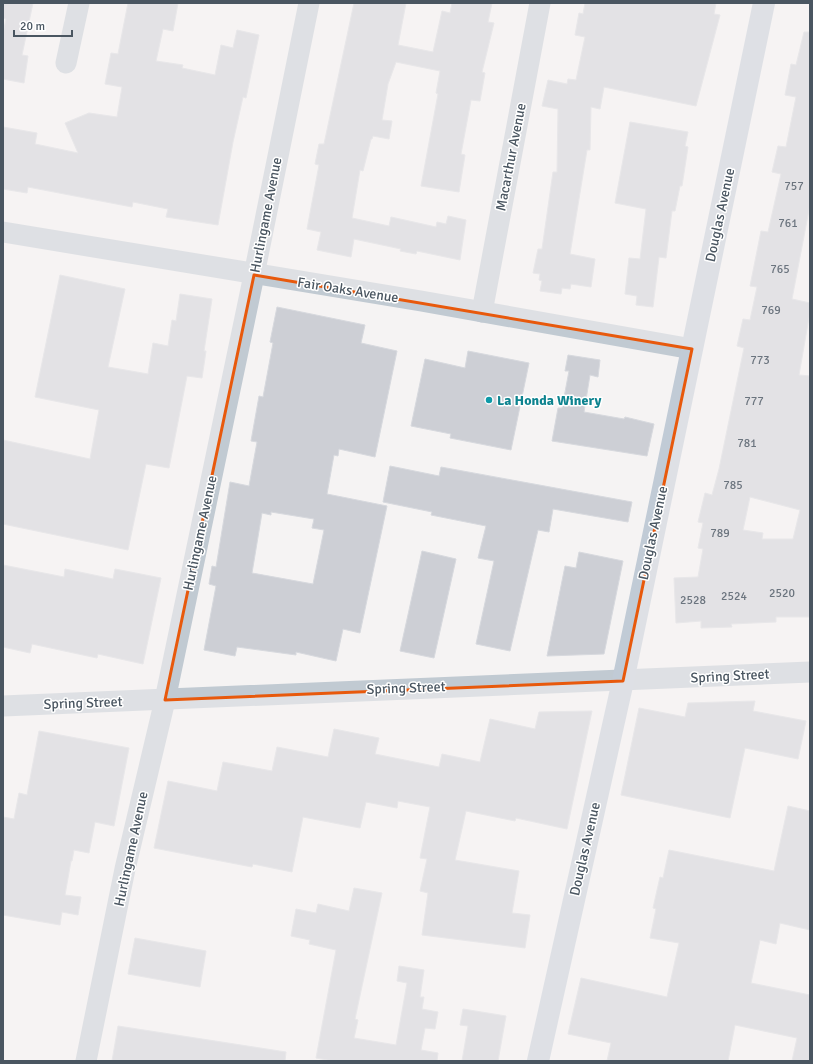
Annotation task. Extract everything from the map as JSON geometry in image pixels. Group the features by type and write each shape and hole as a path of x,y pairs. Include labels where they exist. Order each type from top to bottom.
{"street":[{"path":"66,63 79,3"},
{"name":"Hurlingame Avenue","path":"86,1061 125,869 165,700 309,3"},
{"name":"Macarthur Avenue","path":"482,312 540,3"},
{"name":"Douglas Avenue","path":"538,1061 623,681 764,3"},
{"name":"Fair Oaks Avenue","path":"3,232 482,312 692,349"},
{"name":"Spring Street","path":"3,706 810,672"}],"highlighted area":[{"path":"254,275 692,349 623,681 165,700"}],"building":[{"path":"3,3 33,3 22,55 28,56 24,83 3,79 3,33 6,19 3,18"},
{"path":"128,3 178,3 173,31 163,29 156,61 183,65 182,68 215,75 221,45 233,48 237,30 259,35 246,98 243,97 233,142 218,225 166,217 168,209 133,202 132,207 28,187 27,193 3,189 3,127 37,133 35,144 78,153 65,123 89,113 117,117 122,87 105,84 111,53 118,54"},
{"path":"354,3 406,3 398,45 433,52 442,11 450,13 452,3 492,3 488,22 494,23 482,72 485,73 480,101 471,100 461,154 465,155 459,192 421,186 438,94 436,93 440,71 396,62 388,84 382,120 392,121 389,139 373,136 371,139 363,171 360,170 352,218 389,226 391,217 436,227 437,222 446,224 448,216 466,220 460,260 417,251 416,254 400,251 401,249 354,239 351,257 317,250 321,232 307,229 319,165 315,164 319,144 324,144"},
{"path":"585,3 716,3 714,14 720,15 696,106 604,87 600,109 591,107 590,150 587,150 570,254 595,259 591,287 571,284 570,289 562,288 561,294 540,291 542,281 539,280 540,274 533,273 538,249 542,249 553,172 557,172 558,109 542,106 548,80 567,84 568,79 576,80 585,37 575,35 579,13 583,14"},
{"path":"804,32 810,32 810,205 792,299 810,303 810,312 799,375 810,376 810,617 776,617 776,622 731,624 732,627 701,628 701,621 676,623 674,578 698,577 703,549 698,548 703,523 698,522 705,493 712,495 719,469 744,348 737,346 743,319 750,320 757,287 750,286 761,231 768,232 781,174 772,172 778,146 786,147 796,97 785,95 791,64 796,65","holes":["750,497 800,510 793,539 762,539 763,533 743,530"]},
{"path":"630,122 688,132 685,146 688,147 682,186 680,186 675,211 672,211 666,258 659,257 653,307 636,305 637,296 625,294 629,258 640,259 646,209 615,203"},
{"path":"60,275 125,289 108,367 148,374 153,343 168,346 172,320 176,321 180,294 212,299 204,351 206,351 202,378 187,376 169,468 146,464 128,550 3,524 3,440 90,459 99,410 35,397"},
{"path":"277,307 365,325 361,343 397,351 375,457 339,449 338,456 334,455 327,494 387,506 360,633 343,629 336,661 296,652 296,655 237,647 235,656 204,650 216,586 209,584 212,566 216,567 230,482 249,486 257,442 251,441 259,396 263,397 273,343 270,342","holes":["271,512 314,519 312,528 324,530 313,584 252,573 262,513 271,515"]},
{"name":"La Honda Winery","path":"468,351 529,363 511,450 450,438 451,434 411,426 425,359 465,368"},
{"path":"568,355 600,360 598,377 590,375 584,412 624,419 625,417 654,424 647,456 552,441 558,408 562,408 569,371 565,371"},
{"path":"390,466 439,476 441,467 632,502 628,522 553,509 549,532 538,530 510,651 476,644 494,561 478,558 486,526 431,515 432,512 383,502"},
{"path":"422,551 456,559 434,658 400,651"},
{"path":"579,552 623,561 604,654 547,656 565,566 576,568"},
{"path":"3,565 64,577 65,569 113,579 115,569 161,578 143,664 98,654 97,658 32,644 30,653 3,647"},
{"path":"755,701 753,711 806,721 798,759 745,748 730,818 621,795 639,708 685,717 688,703"},
{"path":"592,711 567,829 516,818 515,821 466,811 455,860 519,871 512,913 530,915 525,948 422,935 428,893 420,891 427,859 420,858 430,807 398,801 397,808 366,802 360,828 303,817 292,872 253,864 252,867 154,848 168,781 217,791 223,762 272,771 277,747 328,757 334,729 379,738 375,754 439,767 442,754 480,762 490,719 535,729 539,712"},
{"path":"39,731 129,748 114,826 95,822 89,853 74,850 65,895 81,897 78,915 62,912 60,925 3,915 3,817 14,819 19,793 27,795"},
{"path":"788,806 810,811 810,930 780,923 776,944 760,940 751,983 810,995 810,1061 792,1061 797,1038 735,1025 728,1061 607,1061 611,1043 568,1034 581,978 667,997 679,943 650,938 656,909 653,908 660,877 663,878 669,850 774,871"},
{"path":"354,888 382,893 355,1019 358,1020 354,1038 396,1045 407,983 397,981 399,966 424,970 420,997 424,997 422,1009 438,1012 435,1029 425,1028 421,1050 438,1053 437,1061 333,1061 316,1058 336,950 309,944 310,940 291,936 296,909 316,913 318,904 349,911"},
{"path":"135,938 206,951 200,987 128,974"},
{"path":"463,1009 506,1016 498,1061 462,1061 468,1026 460,1025"},
{"path":"118,1026 286,1052 285,1061 112,1061"}],"place":[{"name":"La Honda Winery","path":"489,400"}]}
